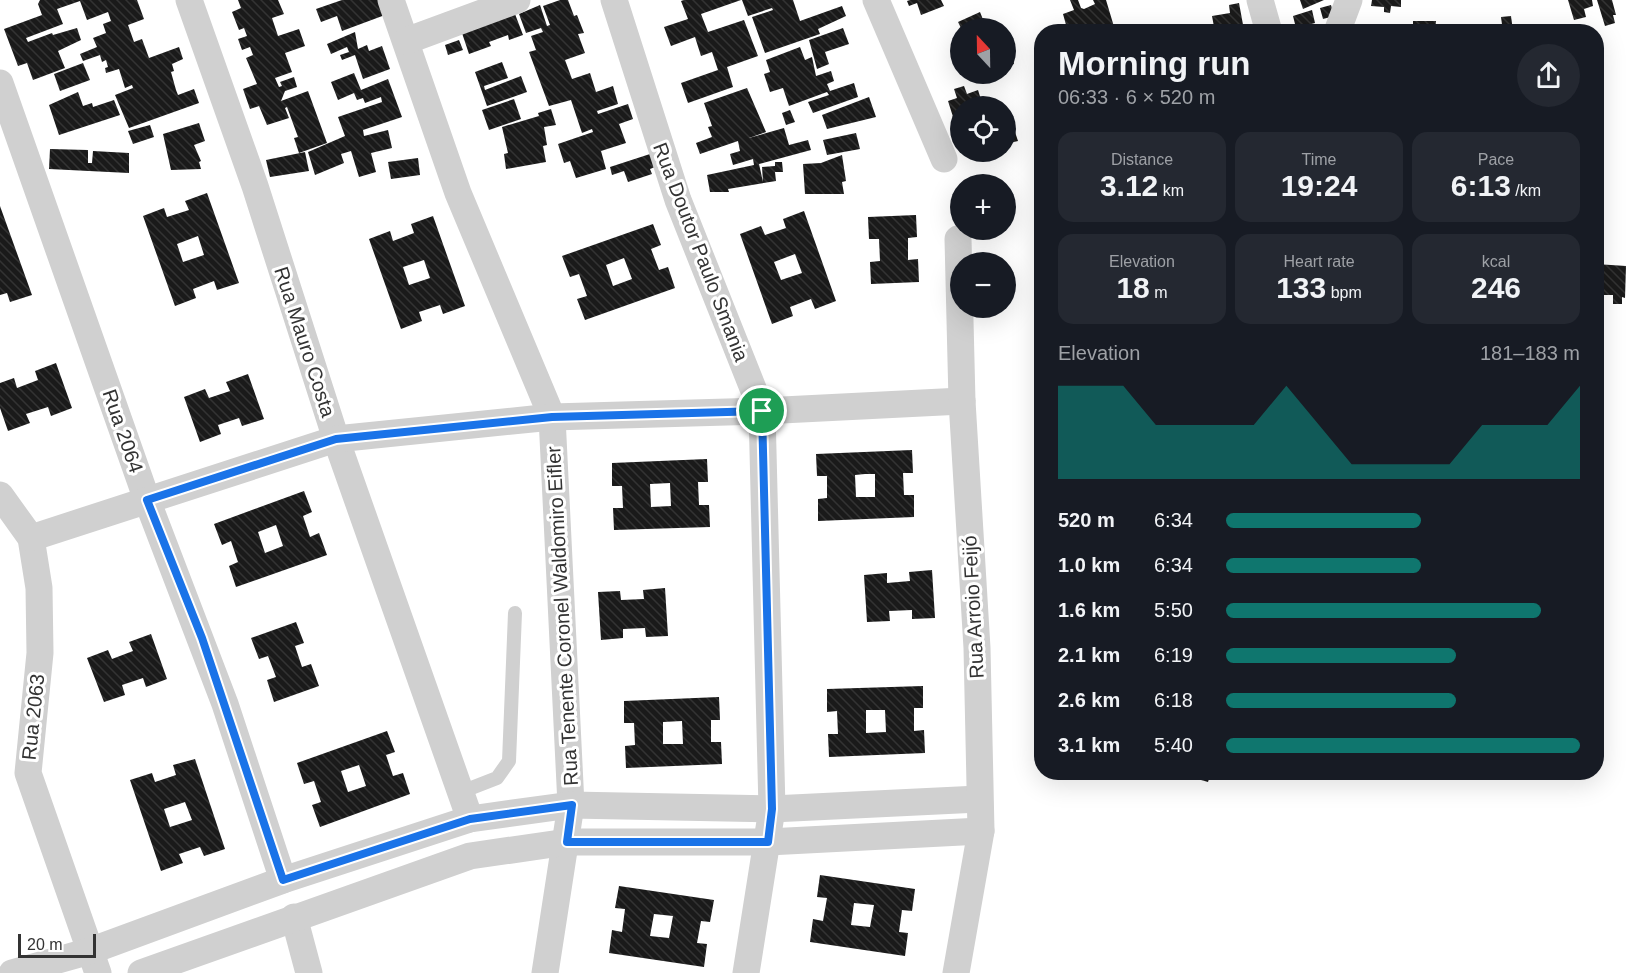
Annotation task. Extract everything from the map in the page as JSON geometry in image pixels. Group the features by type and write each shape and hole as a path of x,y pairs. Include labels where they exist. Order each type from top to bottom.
{"street":[{"name":"Rua Mauro Costa","path":"189,0 258,197 336,439 470,819"},
{"name":"Rua Tenente Coronel Waldomiro Eifler","path":"391,0 458,193 552,417 572,805 545,973"},
{"path":"405,41 518,0"},
{"name":"Rua Doutor Paulo Smania","path":"614,0 678,200 762,411 772,809 746,973"},
{"path":"876,0 944,159"},
{"path":"1260,0 1267,24"},
{"path":"1340,24 1349,0"},
{"name":"Rua 2064","path":"0,83 147,500 202,638 283,880"},
{"name":"Rua Arroio Feijó","path":"956,973 981,831 977,648 962,401 958,240"},
{"path":"31,538 336,439 552,417 762,411 962,401"},
{"name":"Rua 2063","path":"0,495 31,538 39,588 40,653 28,773 94,962"},
{"path":"12,973 94,962 283,880 470,819 572,805 772,809 979,799"},
{"path":"141,973 294,916 470,855 567,842 768,842 981,831"},
{"path":"294,916 309,973"}],"lane":[{"path":"461,792 497,778 509,761 514,613"}],"building":[{"path":"40,0 137,0 144,19 128,25 134,42 142,39 149,58 179,47 183,59 172,64 174,71 171,72 176,90 178,95 194,89 199,103 129,128 115,95 133,88 132,85 125,88 119,69 106,73 105,68 108,67 106,60 102,62 100,55 83,61 80,54 97,47 93,38 106,33 103,24 111,21 108,12 87,20 80,1 57,9 63,24 26,38 28,42 52,33 53,35 77,28 81,40 58,51 65,68 33,80 27,63 18,66 4,29 42,15 38,4"},
{"path":"238,0 278,0 284,14 272,18 278,36 299,29 305,46 285,53 292,72 275,78 279,87 282,86 280,82 294,77 297,87 285,91 281,101 308,91 327,143 299,153 294,138 298,137 287,107 285,108 289,118 267,125 259,106 250,109 243,89 257,84 246,58 253,55 250,47 242,50 238,39 247,36 244,28 239,30 232,12 241,8"},
{"path":"342,0 380,0 385,15 342,31 337,16 321,22 316,9"},
{"path":"560,0 568,0 584,33 578,34 585,53 565,60 572,79 590,73 596,92 613,86 618,104 597,111 598,114 628,104 633,119 619,124 626,143 601,151 606,169 576,178 570,161 564,163 558,144 593,132 592,129 582,133 571,100 549,106 529,52 536,50 531,36 543,32 541,28 526,33 519,14 540,5 547,26 550,25 543,6"},
{"path":"741,0 701,14 708,32 744,20 758,56 727,67 733,87 688,103 681,83 718,70 712,52 701,56 695,37 671,46 664,27 688,19 681,1"},
{"path":"742,0 793,0 800,21 842,6 846,16 818,29 820,34 765,53 752,17 773,10 772,8 748,16"},
{"path":"941,0 944,6 921,15 917,3 909,6 907,1"},
{"path":"1070,0 1078,0 1081,8 1084,9 1095,4 1093,0 1106,0 1113,24 1066,24 1063,14 1074,10"},
{"path":"1300,0 1324,0 1303,9"},
{"path":"1372,0 1401,0 1401,7 1391,6 1390,13 1384,12 1384,7 1371,6"},
{"path":"1568,0 1592,0 1593,6 1584,9 1586,17 1574,20"},
{"path":"1597,0 1612,0 1616,15 1613,15 1615,23 1605,26"},
{"path":"1239,3 1243,24 1214,24 1212,16 1230,13 1229,5"},
{"path":"1331,5 1334,16 1323,19 1320,8"},
{"path":"1312,10 1315,23 1295,24 1293,16"},
{"path":"980,12 982,18 967,18"},
{"path":"515,14 523,35 509,40 508,35 489,42 491,46 469,54 462,33"},
{"path":"1511,16 1512,24 1502,24 1501,17"},
{"path":"1413,21 1436,21 1436,24 1413,24"},
{"path":"843,28 849,44 825,52 829,64 817,69 809,40"},
{"path":"355,32 358,49 367,45 369,51 382,46 390,69 363,79 355,55 342,60 340,55 349,52 347,47 331,54 327,44"},
{"path":"459,40 463,50 448,55 445,45"},
{"path":"800,47 805,60 812,57 816,76 831,71 834,81 827,84 830,91 854,83 858,97 813,113 808,102 829,95 827,92 789,106 783,88 770,92 764,74 770,72 766,60"},
{"path":"502,62 508,78 484,86 485,90 521,76 527,92 487,106 475,72"},
{"path":"83,63 90,80 60,91 54,74"},
{"path":"354,73 361,90 388,79 402,117 363,130 364,136 388,130 392,148 371,153 376,172 359,177 351,151 341,154 344,163 315,175 308,152 345,136 338,117 382,102 381,97 365,103 363,98 357,100 354,93 338,100 331,82"},
{"path":"964,86 967,94 978,90 980,96 956,96 954,89"},
{"path":"747,88 766,132 749,138 784,128 789,145 808,140 811,150 759,164 763,182 762,167 775,166 775,162 782,162 783,172 775,172 776,181 728,189 729,192 710,192 707,175 754,165 753,159 733,165 730,154 740,151 738,141 700,154 696,143 712,137 708,127 712,126 704,103"},
{"path":"78,92 83,106 92,103 93,107 114,100 120,115 59,135 49,105"},
{"path":"869,97 876,117 827,129 822,115"},
{"path":"514,99 521,119 489,130 482,110"},
{"path":"551,109 556,125 544,127 547,145 543,146 546,162 506,169 504,154 508,153 502,127 539,116 538,113"},
{"path":"790,110 795,122 786,125 782,113"},
{"path":"199,123 205,141 194,145 201,161 199,162 201,169 171,170 163,134"},
{"path":"150,125 154,137 133,144 128,131"},
{"path":"856,133 860,149 827,155 823,140"},
{"path":"50,149 88,150 88,163 92,163 93,151 129,153 129,173 49,169"},
{"path":"305,152 309,171 270,177 266,160"},
{"path":"650,154 655,167 650,169 652,174 628,182 624,171 612,175 610,167"},
{"path":"842,155 846,181 842,182 844,194 805,194 803,164 821,163"},
{"path":"418,158 420,175 391,179 388,162"},
{"path":"207,193 239,283 217,290 214,281 193,289 196,298 175,306 143,216 164,208 167,217 189,210 185,201","holes":["198,236 204,255 183,262 177,244"]},
{"path":"0,206 32,295 10,302 7,293 0,295"},
{"path":"804,211 836,301 815,309 811,299 790,307 793,316 772,324 740,234 761,226 765,235 786,228 783,219","holes":["795,254 802,273 781,280 774,262"]},
{"path":"916,215 917,237 908,238 908,260 918,259 919,282 871,284 870,262 880,261 879,239 869,239 868,217"},
{"path":"433,216 465,306 443,314 440,305 419,312 422,321 401,329 369,239 390,231 393,241 414,233 411,224","holes":["424,260 430,278 409,285 403,267"]},
{"path":"653,224 661,245 651,249 659,270 668,267 675,288 585,320 577,299 587,296 579,274 570,277 562,256","holes":["624,258 632,279 613,286 606,265"]},
{"path":"1604,265 1626,266 1625,298 1622,297 1622,304 1613,304 1613,295 1604,295"},
{"path":"56,363 72,408 51,416 48,407 26,414 30,423 8,431 0,408 0,383 14,378 17,388 38,380 35,371"},
{"path":"248,374 264,419 242,426 239,418 218,425 221,434 200,442 184,397 205,389 209,398 230,391 226,382"},
{"path":"912,450 913,473 903,473 904,495 914,495 914,517 818,521 818,499 827,498 827,476 817,476 816,454","holes":["875,474 875,497 856,497 855,475"]},
{"path":"707,459 708,482 698,482 699,505 709,505 710,527 614,530 613,508 623,508 622,486 612,486 612,463","holes":["670,483 671,506 651,507 650,484"]},
{"path":"304,491 312,512 303,516 310,537 319,533 327,555 236,587 229,566 238,562 231,541 222,545 214,524","holes":["276,525 283,546 265,553 258,532"]},
{"path":"932,570 935,618 912,619 912,610 889,611 890,621 867,622 864,575 887,573 887,583 910,581 909,572"},
{"path":"665,588 668,636 646,637 645,628 623,629 623,638 601,640 598,592 620,591 621,600 644,599 643,590"},
{"path":"296,622 304,643 295,646 302,667 311,664 319,686 274,702 267,680 276,677 268,656 259,659 251,638"},
{"path":"151,634 167,679 146,687 143,678 122,685 125,695 104,702 87,658 108,650 112,659 133,651 129,642"},
{"path":"923,686 923,708 914,708 914,731 924,730 925,753 829,757 828,734 838,734 837,711 827,712 827,689","holes":["866,710 885,710 886,732 866,733"]},
{"path":"719,697 720,720 711,720 711,742 721,742 722,764 626,768 625,746 635,745 634,723 624,723 624,701","holes":["682,721 683,744 663,744 663,722"]},
{"path":"387,731 395,752 386,755 393,776 403,773 410,794 320,827 312,805 321,802 314,781 304,784 297,763","holes":["359,765 366,786 348,792 341,771"]},
{"path":"195,759 225,849 204,856 200,847 179,854 183,863 161,871 130,780 152,773 155,782 176,775 173,765","holes":["185,802 192,820 170,827 164,809"]},
{"path":"820,875 915,889 912,911 902,910 899,932 908,933 905,956 810,942 813,919 823,921 827,898 817,897","holes":["854,903 874,905 870,927 851,925"]},
{"path":"619,886 714,900 710,922 701,921 697,943 707,944 704,967 609,953 612,930 622,932 625,909 615,908","holes":["654,914 673,916 669,938 650,936"]}],"route":[{"path":"762,411 772,809 768,842 567,842 572,805 470,819 283,880 202,638 147,500 336,439 552,417 762,411"}]}
